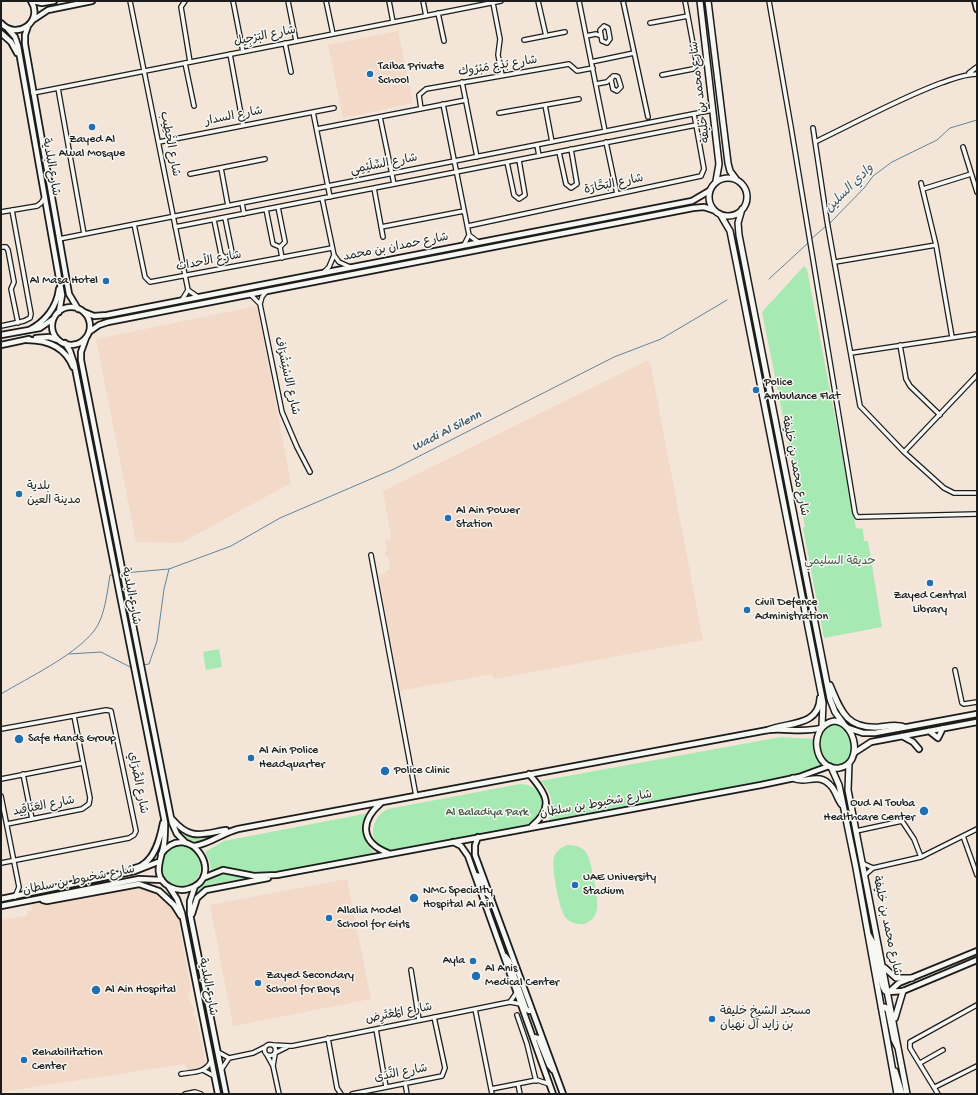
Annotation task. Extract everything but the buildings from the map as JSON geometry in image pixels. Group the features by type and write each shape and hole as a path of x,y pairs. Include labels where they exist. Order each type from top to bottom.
{"highway":[{"name":"شارع محمد بن خليفة","path":"700,1 719,164 716,181"},
{"name":"شارع محمد بن خليفة","path":"708,1 728,163 736,179"},
{"path":"728,177 736,179 742,184 746,191 746,202 742,210 732,215 720,214 713,210 709,203 709,191 716,181 728,177"},
{"name":"شارع محمد بن خليفة","path":"742,210 738,223 739,235 826,679 832,703 843,723"},
{"name":"شارع محمد بن خليفة","path":"720,214 730,231 738,271 821,691 823,707 822,727"},
{"path":"826,679 840,709 850,720 868,727 904,727"},
{"path":"768,730 780,726 803,722 811,718 819,707 821,691"},
{"path":"834,721 843,723 848,728 853,740 854,753 849,763 842,767 830,766 822,760 817,748 817,734 822,727 834,721"},
{"name":"شارع محمد بن خليفة","path":"849,763 848,790 884,966 907,1094"},
{"name":"شارع محمد بن خليفة","path":"830,766 837,780 843,806 897,1094"},
{"path":"793,778 798,780 818,778 826,782 833,788 843,806"},
{"path":"867,933 873,943 883,987 885,991 889,992 881,1006 887,1009 894,1040 900,1050"},
{"path":"884,966 896,978 912,978"},
{"path":"895,1023 897,1007 903,991"},
{"path":"892,1067 898,1078 902,1094"}],"main road":[{"path":"33,20 35,11 32,1 42,3 54,1"},
{"path":"1,24 8,29 18,31 28,26 33,20 48,10 92,1"},
{"path":"975,1 977,9"},
{"name":"شارع البلدية","path":"28,26 25,35 25,44 33,93 69,294 78,309"},
{"name":"شارع البلدية","path":"8,29 17,41 60,283 62,299 59,312"},
{"path":"1,33 10,42 20,60"},
{"name":"شارع حمدان بن محمد","path":"84,312 94,316 103,316 692,201 709,191"},
{"name":"شارع حمدان بن محمد","path":"89,332 99,325 108,322 693,208 704,207 713,210"},
{"path":"29,330 44,320 50,311 58,298 60,283"},
{"path":"1,335 44,326 55,318 59,312 66,308 78,309 84,312 89,319 89,332 86,338 74,344 45,337 1,345"},
{"path":"55,318 53,329 57,338 63,342"},
{"name":"شارع البلدية","path":"86,338 81,352 81,360 118,551 172,819 177,834 186,843"},
{"path":"27,340 46,342 62,350 69,356 77,378"},
{"name":"شارع البلدية","path":"63,342 74,359 141,700 163,817 165,833 161,854"},
{"path":"848,728 863,733 869,733 977,714"},
{"path":"854,753 871,742 977,722"},
{"path":"172,819 182,830 195,835 238,829 768,730 782,729 806,731 822,727"},
{"path":"929,731 938,738 943,728"},
{"path":"902,736 913,742 919,749"},
{"name":"شارع شخبوط بن سلطان","path":"201,879 212,873 223,870 254,876 277,875 793,778 830,766"},
{"path":"529,774 543,790 546,801 545,811 541,818 530,827"},
{"path":"383,802 369,815 366,831 374,845 390,853"},
{"path":"75,884 94,877 138,868 145,864 159,840 163,817"},
{"path":"194,846 208,843 224,834 238,829"},
{"path":"478,837 475,844 475,852 563,1094"},
{"path":"453,842 465,850 475,875 553,1094"},
{"path":"178,843 186,843 194,846 202,855 205,863 205,871 196,885 182,890 168,886 162,880 158,871 158,862 161,854 170,846 178,843"},
{"name":"شارع شخبوط بن سلطان","path":"1,901 140,870 158,862"},
{"path":"191,920 196,901 204,891 277,875"},
{"path":"475,875 479,876 486,893 491,897"},
{"name":"شارع شخبوط بن سلطان","path":"1,906 139,879 162,880"},
{"path":"40,899 47,901 135,884 143,884 163,894 174,905 183,918"},
{"name":"شارع البلدية","path":"196,885 190,901 191,920 226,1094"},
{"name":"شارع البلدية","path":"168,886 177,899 183,918 218,1094"},
{"path":"1,901 22,898 43,891"},
{"path":"889,992 895,986 912,978 977,951"},
{"path":"502,953 509,961 526,1009 529,1011 532,1010"},
{"path":"889,992 903,991 977,960"},
{"path":"532,1035 536,1019"},
{"path":"532,1035 538,1038 549,1065 555,1071"}],"street":[{"name":"شارع الخَطِيب","path":"131,1 188,290"},
{"path":"185,1 180,7 190,62"},
{"path":"233,1 243,52"},
{"path":"288,1 296,41"},
{"path":"326,1 333,34"},
{"path":"389,1 393,22"},
{"path":"423,1 426,16"},
{"name":"شارع البَرْجِيل","path":"33,93 426,16 482,3 501,1"},
{"path":"538,1 546,36"},
{"path":"579,1 605,131"},
{"path":"623,1 648,117"},
{"path":"662,75 693,69 697,65 685,1"},
{"path":"769,1 856,516 862,519 884,516 977,514"},
{"path":"493,2 500,38 498,55 502,75"},
{"path":"438,13 444,41"},
{"path":"650,23 688,16"},
{"path":"596,34 602,26 608,28 610,39 609,42 603,42 600,30"},
{"path":"524,40 565,32"},
{"path":"586,36 596,34 601,36"},
{"path":"285,43 291,72"},
{"path":"591,62 634,53"},
{"path":"230,54 243,125"},
{"path":"185,63 194,106"},
{"name":"شارع بَدْع مَبْرُوك","path":"421,109 419,97 422,91 462,82 502,75 510,76 569,64 577,71 593,68"},
{"path":"815,142 894,103 968,74 977,67"},
{"path":"968,74 977,74"},
{"path":"607,82 611,78 617,76 620,88 617,91 614,90 611,78"},
{"path":"462,82 477,157"},
{"path":"596,84 607,82 612,84"},
{"path":"58,88 84,234"},
{"path":"499,113 579,99"},
{"path":"317,129 466,100"},
{"path":"443,104 468,226 469,234 464,245"},
{"path":"545,105 552,142"},
{"name":"شارع السدار","path":"159,142 334,108"},
{"name":"شارع السِّلَيْمِي","path":"59,239 713,110"},
{"path":"313,112 330,197"},
{"name":"شارع البَحَّارَة","path":"468,226 703,174 704,169 694,114"},
{"path":"380,117 394,184"},
{"name":"شارع السِّلَيْمِي","path":"175,227 696,124"},
{"path":"813,128 827,220 860,406 904,452 948,491 977,493"},
{"path":"606,142 617,194"},
{"path":"537,145 539,156"},
{"path":"963,147 977,192"},
{"path":"560,152 566,184 571,188 577,184 571,149"},
{"path":"190,174 264,159"},
{"path":"507,162 514,195 519,199 525,195 519,160"},
{"path":"221,168 228,206"},
{"path":"923,189 971,174"},
{"path":"921,183 936,245 952,337"},
{"path":"374,188 383,237"},
{"path":"1,212 38,206 42,203 45,197"},
{"path":"322,198 334,255 339,262 350,267"},
{"path":"242,203 244,214"},
{"path":"38,206 47,211"},
{"path":"278,207 285,242 280,247"},
{"path":"266,209 274,244 280,247"},
{"path":"1,326 18,323 28,319 31,314 12,210"},
{"path":"381,227 464,211"},
{"path":"214,220 221,254 228,258 232,252 225,218"},
{"name":"شارع الأحداث","path":"134,224 147,280 152,283 332,248"},
{"path":"469,234 478,242"},
{"path":"835,262 936,245"},
{"path":"1,247 6,247 8,250 14,284 11,290 18,323"},
{"path":"280,247 282,258"},
{"path":"323,273 332,263 334,255"},
{"path":"182,300 188,290 199,297"},
{"path":"251,295 260,304 262,297 266,292"},
{"name":"شارع الاسْتِشْرَاف","path":"260,304 282,412 297,447 310,472"},
{"path":"851,353 977,334"},
{"path":"900,345 906,379 910,386 940,414"},
{"path":"904,452 977,376"},
{"path":"371,555 416,796"},
{"path":"955,670 962,703 977,702"},
{"name":"شارع الصِّرَاي","path":"1,729 106,710 112,712 136,828 135,834 129,838 1,863"},
{"name":"شارع العَنَاقِيد","path":"6,824 82,809 88,806 90,799 74,716"},
{"path":"1,779 83,763"},
{"path":"23,774 32,819"},
{"path":"1,796 19,887 15,897"},
{"path":"856,831 902,821 911,834 921,857"},
{"path":"865,875 873,868 921,857 977,829"},
{"path":"962,836 977,875"},
{"path":"862,863 873,868"},
{"path":"19,887 27,894"},
{"path":"411,970 419,1020"},
{"path":"510,1002 517,992"},
{"name":"شارع المُعْتَرِض","path":"275,1053 292,1046 328,1038 510,1002 521,1004"},
{"path":"938,1094 920,1062 910,1048 911,1040 977,1005"},
{"path":"475,1009 492,1094"},
{"path":"516,1015 527,1044 536,1080"},
{"name":"شارع النَّدَى","path":"352,1094 364,1093 440,1076 444,1073 434,1017"},
{"path":"376,1029 386,1087"},
{"path":"328,1038 337,1088 341,1094"},
{"path":"217,1051 221,1055 229,1058 249,1054 269,1044 273,1045 276,1049 273,1066"},
{"name":"شارع المُعْتَرِض","path":"273,1045 292,1046"},
{"path":"265,1047 267,1055 273,1066 279,1094"},
{"path":"920,1062 943,1050"},
{"path":"249,1054 271,1056 275,1053"},
{"path":"221,1070 229,1058"},
{"path":"181,1074 203,1070 208,1066 211,1059"},
{"path":"935,1087 977,1066"},
{"path":"203,1070 215,1076"},
{"path":"492,1089 536,1080 543,1076 545,1071"},
{"path":"536,1080 549,1084"},
{"path":"405,1083 407,1094"},
{"path":"518,1084 520,1094"},
{"path":"185,1094 195,1092 201,1094"}],"shaded area":[{"name":"Taiba Private School","path":"398,31 413,103 343,118 328,45"},
{"path":"257,306 291,483 181,543 136,542 96,339"},
{"path":"646,361 650,362 703,640 495,679 492,674 400,691 379,576 390,569 388,556 385,556 385,552 387,551 385,541 389,540 391,537 383,491"},
{"path":"347,879 371,999 233,1026 210,905"},
{"name":"Al Ain Hospital","path":"133,886 142,887 155,892 166,901 178,917 191,989 188,993 190,1002 195,1010 192,1014 196,1018 206,1063 203,1067 187,1070 185,1064 1,1092 1,920 25,916 28,914 27,911 32,910 31,905"}],"green space":[{"name":"حديقة السليمي","path":"804,266 807,269 856,528 863,529 864,541 868,541 882,627 824,638 803,528 805,526 762,312"},
{"path":"219,649 222,667 206,670 203,652"},
{"path":"834,724 843,728 851,743 852,752 849,759 844,764 836,765 825,761 821,753 819,744 820,734 825,727"},
{"path":"781,737 814,739 816,755 821,768 795,777 548,822 552,811 552,800 548,790 540,781"},
{"name":"Al Baladiya Park","path":"520,784 531,786 538,792 543,801 544,812 530,826 396,851 390,851 376,843 373,831 374,824 377,818 388,809"},
{"path":"369,813 365,830 366,836 369,846 377,855 269,875 256,875 232,870 211,874 210,862 205,852 224,841"},
{"path":"180,832 199,838 213,835 204,840 196,841 187,839"},
{"name":"UAE University Stadium","path":"567,845 577,846 586,852 596,889 596,914 589,922 584,924 576,924 565,917 558,897 553,862 556,853"},
{"path":"185,846 192,849 198,855 201,866 200,874 192,883 185,886 177,886 170,883 162,874 161,862 164,855 173,847"},
{"path":"228,874 246,878 209,885 195,894 201,885 209,879 218,875"}],"waterway":[{"name":"وادي السلين","path":"830,223 865,187 873,176 892,162 937,140 950,128 977,120"},
{"name":"وادي السلين","path":"810,240 826,226"},
{"name":"وادي السلين","path":"769,279 808,243"},
{"name":"Wadi Al Silenn","path":"124,573 169,569 231,546 280,518 394,469 614,357 661,339 727,300"},
{"name":"Wadi Al Silenn","path":"143,665 149,664 157,641 164,589 169,569"},
{"name":"Wadi Al Silenn","path":"1,694 75,649 94,631 101,619 110,575 113,575"},
{"name":"Wadi Al Silenn","path":"69,654 101,652 132,668"}],"place":[{"name":"Taiba Private School","path":"370,74"},
{"name":"Zayed Al Awal Mosque","path":"92,127"},
{"name":"Al Masa Hotel","path":"106,281"},
{"name":"Police Ambulance Flat","path":"756,390"},
{"name":"بلدية مدينة العين","path":"19,494"},
{"name":"Al Ain Power Station","path":"448,518"},
{"name":"Zayed Central Library","path":"930,583"},
{"name":"Civil Defence Administration","path":"747,610"},
{"name":"Safe Hands Group","path":"19,739"},
{"name":"Al Ain Police Headquarter","path":"251,758"},
{"name":"Police Clinic","path":"385,771"},
{"name":"Oud Al Touba Healthcare Center","path":"924,811"},
{"name":"UAE University Stadium","path":"575,885"},
{"name":"NMC Specialty Hospital Al Ain","path":"414,898"},
{"name":"Allalia Model School for Girls","path":"329,918"},
{"name":"Ayla","path":"473,961"},
{"name":"Al Anis Medical Center","path":"476,976"},
{"name":"Zayed Secondary School for Boys","path":"258,983"},
{"name":"Al Ain Hospital","path":"96,990"},
{"name":"مسجد الشيخ خليفة بن زايد آل نهيان","path":"712,1019"},
{"name":"Rehabilitation Center","path":"24,1060"}]}
